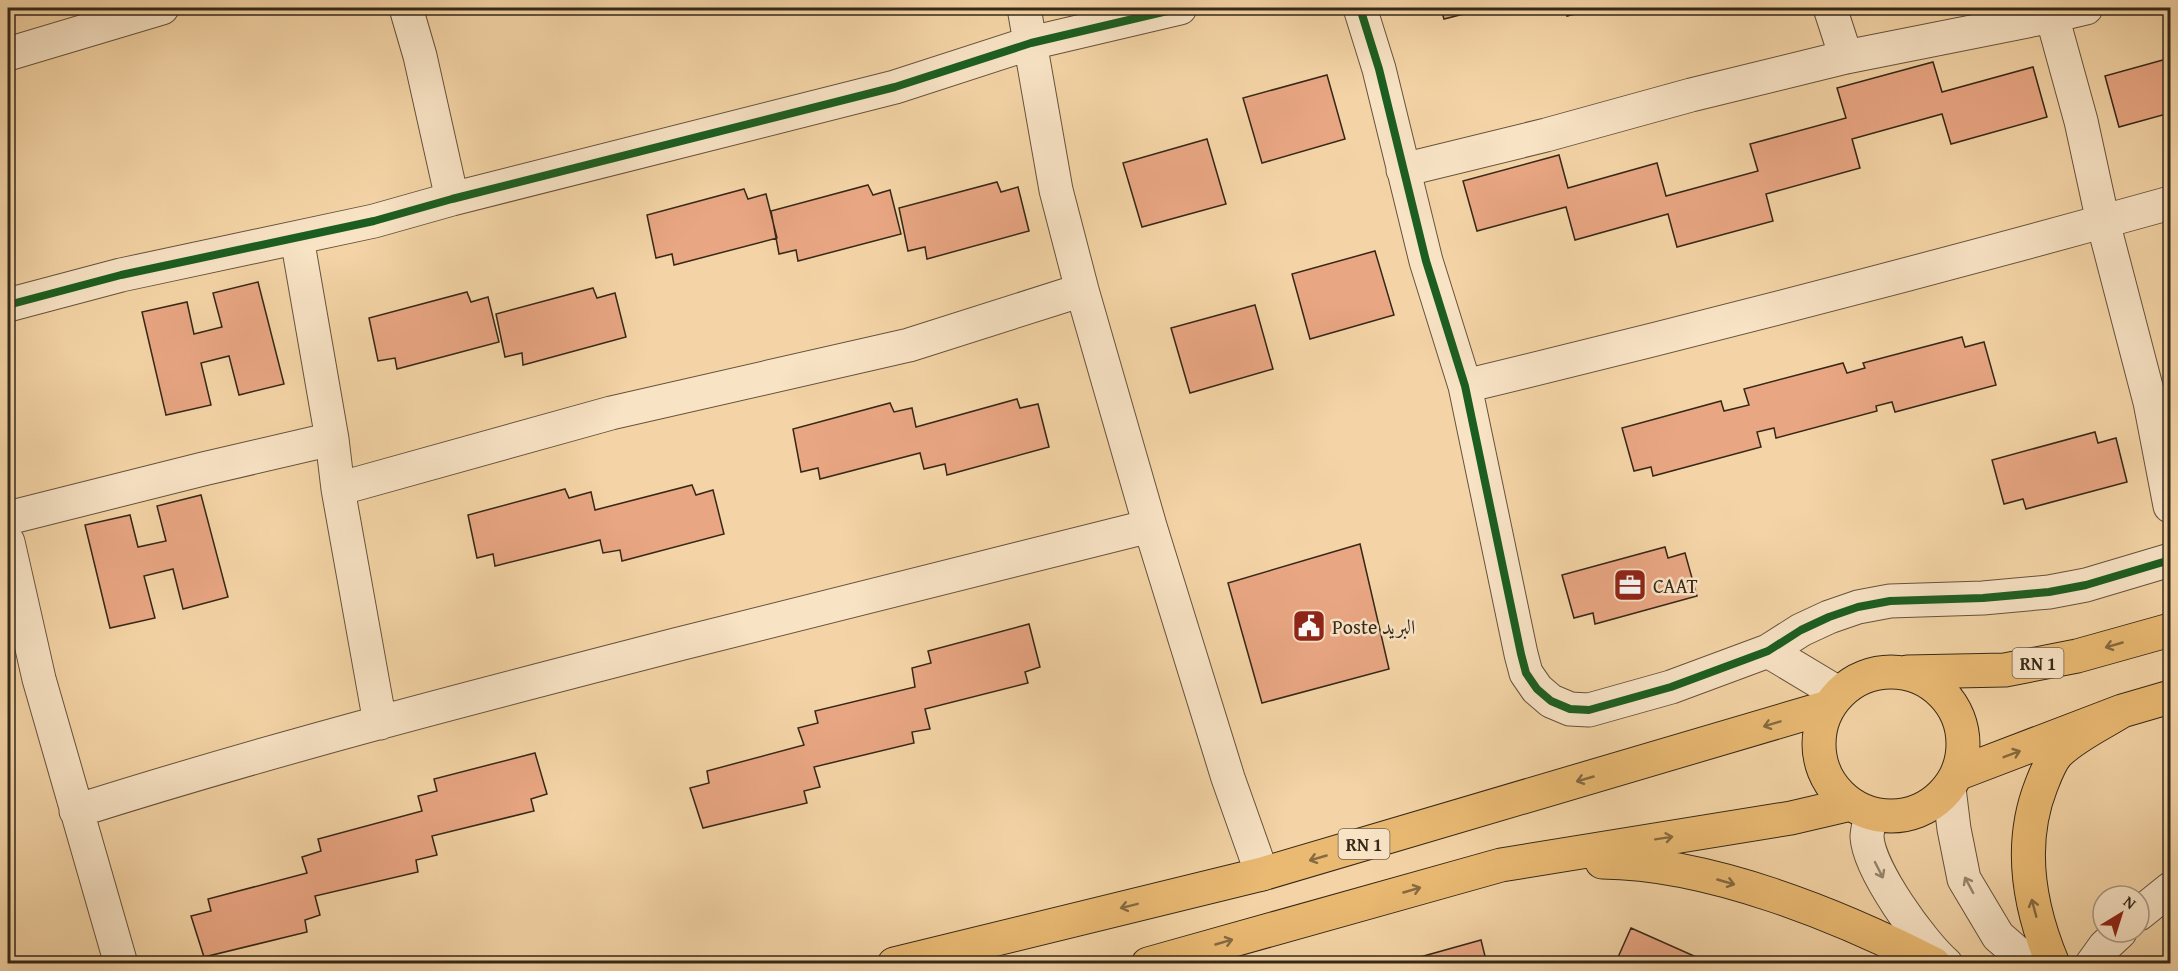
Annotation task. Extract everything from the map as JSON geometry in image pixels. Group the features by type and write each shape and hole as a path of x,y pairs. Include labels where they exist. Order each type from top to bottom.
{"highway":[{"name":"RN 1","path":"1903,672 2005,670 2077,656 2170,630"},
{"path":"1882,672 1903,672 1924,680 1942,692 1955,710 1962,731 1963,753 1953,781 1934,803 1914,813 1892,817 1861,809 1834,790 1823,770 1818,749 1820,727 1833,700 1863,676 1882,672"},
{"path":"1953,781 2122,711 2170,697"},
{"name":"RN 1","path":"894,963 1262,874 1833,700"},
{"path":"2053,963 2032,901 2027,861 2031,823 2037,797 2045,775 2057,754 2122,711"},
{"path":"1148,963 1501,865 1791,818 1861,809"},
{"path":"1501,865 1613,862 1650,865 1696,873 1762,892 1839,920 1881,937 1934,963"}],"street":[{"path":"8,54 162,8"},
{"path":"406,8 420,56 452,199"},
{"path":"1024,8 1032,43 1056,190 1082,290 1150,526 1228,778 1262,874"},
{"path":"8,305 121,275 374,221 452,199 895,87 1032,43 1180,8"},
{"path":"1360,8 1379,69 1426,261 1465,386 1526,673 1537,689 1551,701 1569,709 1589,710 1671,687 1768,651 1801,630 1858,607 1890,601 1983,598 2049,592 2086,585 2170,560"},
{"path":"1830,8 1846,57"},
{"path":"1403,170 1846,57 2086,8"},
{"path":"2052,16 2080,121 2103,222 2160,400 2170,506"},
{"path":"1465,386 1815,299 2170,203"},
{"path":"297,238 332,439 338,489 380,723"},
{"path":"338,489 611,413 909,345 1082,290"},
{"path":"8,518 332,439"},
{"path":"76,810 186,776 602,664 1150,526"},
{"path":"8,542 39,679 121,963"},
{"path":"1768,651 1833,700"},
{"path":"1953,781 1954,829 1964,879 1998,936 2030,963"},
{"path":"1861,809 1876,866 1922,938 1947,963"},
{"path":"2151,904 2170,889"},
{"path":"2092,963 2107,944"}],"building":[{"path":"1421,8 1487,8 1444,19 1441,9 1422,14"},
{"path":"1565,8 1598,8 1567,16"},
{"path":"2170,58 2170,113 2119,127 2105,76"},
{"path":"1933,62 1942,92 2033,67 2047,117 1951,144 1942,114 1852,139 1860,168 1766,194 1773,221 1677,247 1668,214 1575,240 1566,207 1477,231 1463,181 1559,155 1568,188 1657,163 1666,196 1758,171 1750,144 1846,118 1837,88"},
{"path":"1327,75 1345,139 1262,163 1243,98"},
{"path":"1207,139 1226,204 1142,227 1123,163"},
{"path":"997,182 1001,192 1018,187 1029,231 927,259 925,247 908,251 899,208"},
{"path":"868,185 873,195 890,190 901,234 798,261 796,250 779,254 771,211"},
{"path":"744,189 748,199 766,194 777,238 674,265 672,254 656,258 647,215"},
{"path":"1375,251 1394,315 1310,339 1292,274"},
{"path":"258,282 284,384 239,395 229,356 201,363 211,405 166,415 142,312 187,302 194,334 222,327 213,293"},
{"path":"593,288 597,298 615,293 626,337 523,365 522,353 505,357 496,314"},
{"path":"467,292 471,302 488,297 499,342 397,369 395,358 378,361 369,318"},
{"path":"1255,305 1273,369 1190,393 1171,328"},
{"path":"1962,337 1965,347 1984,342 1996,385 1895,412 1892,402 1876,406 1877,411 1776,438 1774,428 1757,432 1761,447 1653,476 1651,467 1634,471 1622,428 1721,401 1724,411 1749,405 1744,389 1843,363 1847,373 1865,368 1863,363"},
{"path":"1017,399 1020,408 1038,404 1049,447 947,475 945,464 924,469 920,453 820,479 818,468 801,472 793,429 890,403 894,412 912,408 916,427"},
{"path":"2095,432 2098,443 2116,438 2127,482 2026,509 2023,499 2004,504 1992,460"},
{"path":"692,485 696,495 713,490 724,534 622,561 620,550 603,553 600,540 495,566 493,554 477,558 468,515 565,489 569,498 591,492 595,510"},
{"path":"201,495 228,597 183,609 173,569 144,576 155,618 110,628 85,525 130,515 138,547 166,541 157,506"},
{"name":"Poste البريد","path":"1360,544 1389,669 1262,703 1228,583"},
{"name":"CAAT","path":"1665,547 1668,558 1685,553 1697,596 1595,624 1593,613 1574,618 1562,575"},
{"path":"1029,624 1040,667 1025,672 1028,683 925,709 930,729 912,732 914,743 814,767 820,787 804,791 807,803 703,828 690,788 709,783 707,771 804,745 798,728 818,723 815,711 915,687 912,668 931,663 928,651"},
{"path":"535,753 547,794 531,799 534,811 432,836 437,855 416,860 418,872 315,896 320,915 305,920 307,932 204,957 191,916 211,911 208,899 307,873 302,857 321,851 318,839 422,811 418,796 437,791 434,779"},
{"path":"1631,928 1712,964 1615,964"},
{"path":"1481,940 1487,964 1395,964"}],"cycle path":[{"path":"8,305 121,275 374,221 452,199 895,87 1031,43 1180,8"},
{"path":"1360,8 1379,69 1426,261 1465,386 1526,673 1537,689 1551,701 1570,709 1589,710 1671,687 1768,651 1801,630 1858,607 1890,601 1983,598 2049,592 2086,585 2170,560"}],"place":[{"name":"CAAT","path":"1630,585"},
{"name":"Poste البريد","path":"1309,626"}]}
